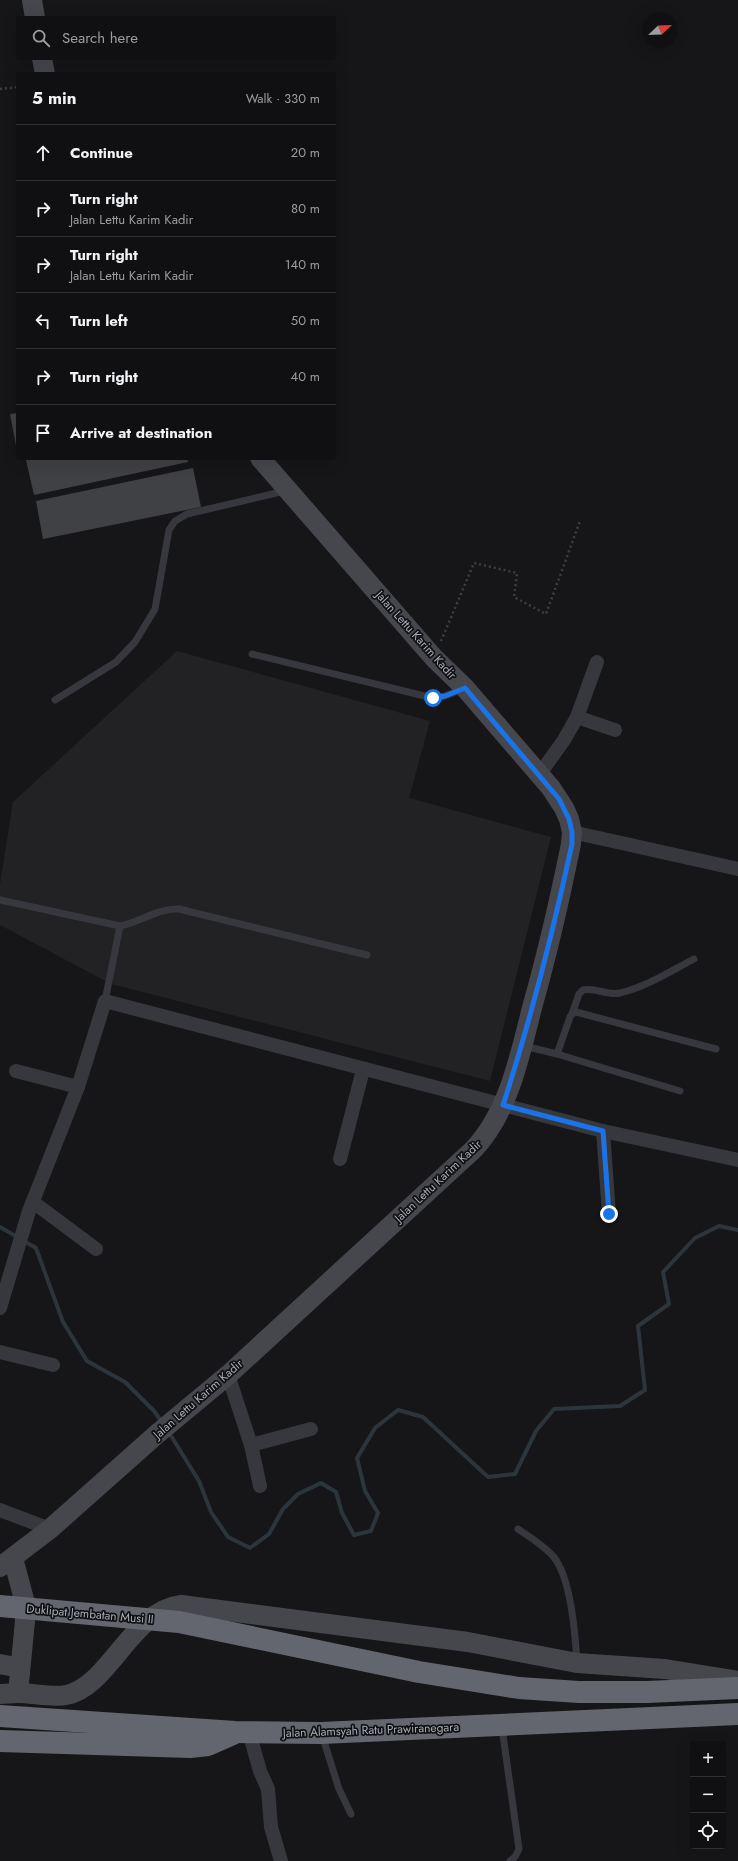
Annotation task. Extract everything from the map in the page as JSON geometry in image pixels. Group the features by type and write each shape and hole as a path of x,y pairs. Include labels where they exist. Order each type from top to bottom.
{"highway":[{"name":"Duklipat Jembatan Musi II","path":"0,1606 179,1622 419,1672 519,1688 579,1692 647,1692 738,1688"},
{"name":"Jalan Alamsyah Ratu Prawiranegara","path":"2,1717 242,1732 321,1733 738,1714"},
{"path":"0,1740 190,1747 208,1745 242,1732"},
{"path":"0,1757 33,1742"}],"street":[{"path":"32,0 35,16"},
{"path":"42,60 45,72"},
{"name":"Jalan Lettu Karim Kadir","path":"6,1563 50,1529 157,1434 228,1374 474,1149 485,1137 503,1105 522,1046 555,925 572,844 572,832 564,808 539,775 465,688 434,658 290,490 262,460"},
{"path":"539,775 564,740 577,717 597,662"},
{"path":"577,717 614,730"},
{"path":"572,832 738,870"},
{"path":"0,1308 33,1202 78,1087 106,1001 364,1070 603,1131 738,1160"},
{"path":"340,1159 364,1070"},
{"path":"16,1071 78,1087"},
{"path":"603,1131 609,1214"},
{"path":"33,1202 96,1249"},
{"path":"0,1352 53,1365"},
{"path":"228,1374 251,1444 260,1486"},
{"path":"251,1444 311,1429"},
{"path":"0,1510 50,1529"},
{"path":"6,1563 25,1603 25,1621 20,1668 9,1694 65,1695 76,1692 96,1678 139,1628 164,1609 181,1605 468,1642 577,1663 664,1670 738,1681"},
{"path":"0,1664 20,1668"},
{"path":"242,1732 268,1789 271,1827 281,1861"}],"lane":[{"path":"55,700 116,662 135,642 155,609 167,536 175,521 187,514 290,490"},
{"path":"252,654 433,698 445,696 465,688"},
{"path":"0,900 120,926 133,924 168,909 179,909 367,955"},
{"path":"106,1001 120,926"},
{"path":"557,1054 579,994 583,990 612,994 620,993 661,976 694,959"},
{"path":"572,1014 578,1012 716,1049"},
{"path":"522,1046 557,1054 680,1091"},
{"path":"518,1529 546,1549 558,1564 568,1594 575,1630 577,1663"},
{"path":"501,1725 519,1849 515,1857 510,1861"},
{"path":"321,1733 339,1789 351,1814"}],"path":[{"path":"0,89 16,87"},
{"path":"434,658 474,563 517,573 514,597 546,614 580,520"}],"shaded area":[{"path":"177,651 430,721 409,798 551,837 490,1081 111,984 0,925 0,884 13,802"}],"building":[{"path":"16,413 16,446 10,414"},
{"path":"26,460 188,460 188,462 34,495"},
{"path":"193,468 201,507 43,539 36,501"}],"waterway":[{"path":"168,1431 199,1481 211,1512 228,1537 250,1548 269,1534 283,1509 298,1494 321,1483 336,1492 342,1513 354,1535 371,1531 378,1513 365,1491 357,1458 375,1428 398,1410 423,1417 488,1477 515,1474 536,1431 554,1409 620,1406 645,1390 638,1326 669,1304 663,1272 695,1238 719,1226 738,1230"},
{"path":"0,1227 36,1248 63,1322 87,1361 125,1382 154,1411 162,1422"}],"route":[{"path":"433,698 445,696 465,688 551,788 569,819 572,832 572,844 555,925 522,1046 503,1105 603,1131 609,1214"}]}
